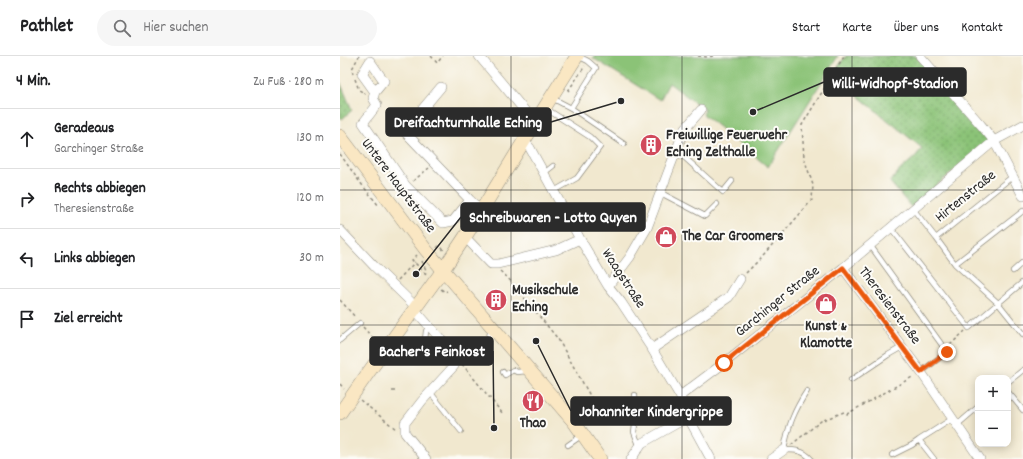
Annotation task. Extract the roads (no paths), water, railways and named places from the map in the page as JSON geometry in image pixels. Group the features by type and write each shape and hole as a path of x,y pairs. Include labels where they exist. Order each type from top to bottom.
{"street":[{"path":"479,56 535,123"},
{"path":"340,413 416,308 430,279 443,270 465,237 578,56"},
{"name":"Hirtenstraße","path":"920,56 994,141 1023,196"},
{"path":"441,87 404,131 481,210"},
{"path":"375,92 373,98 377,105 363,123 406,186 444,223 453,221 470,200"},
{"path":"608,286 630,257 648,228 684,130 701,110"},
{"name":"Garchinger Straße","path":"680,396 724,363 843,268 994,141 1023,125"},
{"name":"Untere Hauptstraße","path":"341,140 426,250 574,422 600,459"},
{"name":"Waagstraße","path":"524,141 530,148 580,239 608,286 652,349 680,396 688,417 711,459"},
{"path":"340,230 416,308 429,326 453,353 456,360 454,366 430,392 405,423 405,433 426,459"},
{"path":"465,237 491,264 498,264 556,250 580,239"},
{"name":"Theresienstraße","path":"843,268 921,372 980,459"},
{"path":"652,349 729,297 740,279"},
{"path":"631,459 642,443 688,417"},
{"path":"771,459 784,450"}],"lane":[{"path":"571,108 596,68 588,61 578,56"},
{"path":"548,103 571,108 624,144"},
{"path":"548,103 600,147 577,178 554,191"},
{"path":"675,154 684,157 723,192 732,181"},
{"path":"544,173 553,166"},
{"name":"Hirtenstraße","path":"936,238 1013,176"},
{"path":"661,193 705,216 717,204"},
{"name":"Hirtenstraße","path":"913,209 955,264 998,303 1023,334"},
{"path":"955,264 1023,211"},
{"path":"891,228 969,328 1023,282"},
{"name":"Theresienstraße","path":"870,246 947,352 921,372"},
{"path":"1013,271 1023,262"},
{"path":"340,340 360,323"},
{"path":"429,326 426,331 425,340 429,344 435,344 443,341"},
{"path":"487,352 491,327"},
{"path":"851,380 902,347"},
{"path":"503,372 505,375 513,370 517,372 529,370"},
{"path":"1011,380 1023,370"},
{"path":"807,391 798,405 791,421 784,450 801,451 811,459"},
{"path":"430,392 461,430"},
{"path":"635,395 636,417 634,432 639,447"},
{"path":"1011,396 1023,410"},
{"path":"892,455 954,422 975,409"},
{"path":"568,445 582,435"},
{"path":"919,440 934,459"}],"place":[{"name":"Dreifachturnhalle Eching","path":"621,101"},
{"name":"Willi-Widhopf-Stadion","path":"753,112"},
{"name":"Freiwillige Feuerwehr Eching Zelthalle","path":"651,145"},
{"name":"The Car Groomers","path":"666,237"},
{"name":"Schreibwaren - Lotto Quyen","path":"416,274"},
{"name":"Musikschule Eching","path":"496,300"},
{"name":"Kunst & Klamotte","path":"826,304"},
{"name":"Johanniter Kindergrippe","path":"536,341"},
{"name":"Thao","path":"533,401"},
{"name":"Bacher's Feinkost","path":"494,428"}]}
